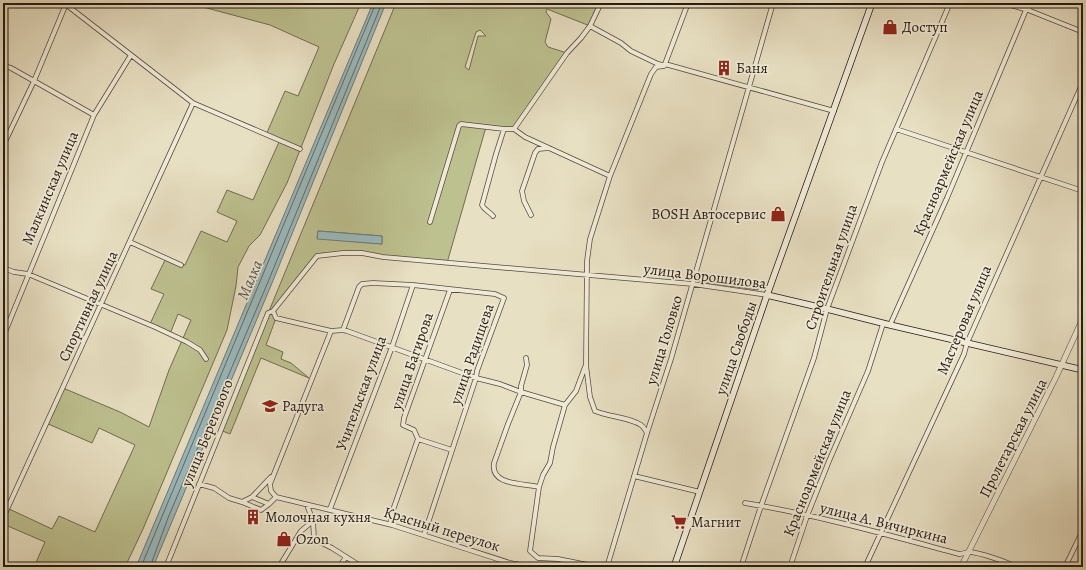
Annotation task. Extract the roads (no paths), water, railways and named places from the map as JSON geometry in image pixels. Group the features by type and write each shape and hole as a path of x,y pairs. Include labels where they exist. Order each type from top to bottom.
{"main road":[{"name":"улица Свободы","path":"674,567 767,295 872,3"},
{"name":"улица Ворошилова","path":"767,295 890,326 1083,370"}],"street":[{"path":"514,129 567,53 582,38 590,26 601,3"},
{"path":"664,65 688,3"},
{"name":"улица Головко","path":"607,567 671,359 750,88 773,3"},
{"name":"Строительная улица","path":"741,567 761,506 814,358 827,309 882,162 950,3"},
{"path":"1003,3 1027,10 1083,32"},
{"name":"Красноармейская улица","path":"890,326 1031,3"},
{"path":"3,146 34,81 65,4 193,103 300,150"},
{"path":"590,26 621,43 631,51 658,64 834,111"},
{"name":"Малкинская улица","path":"3,337 94,115 131,55"},
{"path":"3,65 11,68 94,115"},
{"path":"647,433 643,426 635,422 595,411 590,397 586,365 586,261 590,239 610,176 651,74 656,67 664,65"},
{"name":"Мастеровая улица","path":"865,567 964,354 967,343 1083,82"},
{"name":"Спортивная улица","path":"3,518 193,103"},
{"path":"430,222 459,126 461,124 514,129 525,137 610,176"},
{"path":"493,216 490,212 484,209 482,205 504,129"},
{"path":"896,129 1083,191"},
{"path":"530,215 524,201 522,191 535,153 538,149 549,148"},
{"path":"130,242 181,265"},
{"name":"улица Ворошилова","path":"273,312 317,256 343,253 362,253 390,257 693,284 767,295"},
{"path":"3,268 14,272 28,274 137,318 187,342 200,350 206,359"},
{"name":"улица Радищева","path":"342,330 359,287 362,284 413,285 495,294 504,298 477,371 476,378 424,535"},
{"name":"Учительская улица","path":"330,509 392,347 413,285"},
{"name":"улица Багирова","path":"418,439 414,430 405,427 403,422 450,290"},
{"path":"273,312 276,318 331,331 342,330 476,378 500,384 565,405"},
{"name":"улица Берегового","path":"166,567 268,313 273,312"},
{"name":"Пролетарская улица","path":"962,567 1062,365 1083,318"},
{"name":"Красноармейская улица","path":"790,567 807,516 828,461 868,371 883,324"},
{"path":"199,484 214,488 229,498 261,510 276,497 271,491 270,484 331,331"},
{"path":"526,358 521,392 494,462 494,472 502,480 539,487"},
{"path":"586,365 576,391 565,405 550,463 543,475 539,487 530,552 538,558 577,562 598,567"},
{"path":"390,524 393,510 418,439 452,450"},
{"path":"242,502 252,497 274,474"},
{"path":"634,476 700,492"},
{"path":"252,497 269,504"},
{"name":"Красный переулок","path":"276,497 390,524 510,562 531,567"},
{"name":"улица А. Вичиркина","path":"745,503 881,533 959,554 969,552 1006,561 1016,567"},
{"path":"307,505 313,521 314,539 332,548 362,567"},
{"path":"279,567 301,531 313,521"},
{"path":"1064,567 1083,530"},
{"path":"339,567 346,557"},
{"path":"547,567 577,562"}],"water":[{"path":"373,3 386,3 272,283 153,567 136,567"},
{"path":"318,231 382,236 382,244 317,239"}],"place":[{"name":"Доступ","path":"890,27"},
{"name":"Баня","path":"724,68"},
{"name":"BOSH Автосервис","path":"778,214"},
{"name":"Радуга","path":"270,406"},
{"name":"Молочная кухня","path":"253,517"},
{"name":"Магнит","path":"679,522"},
{"name":"Ozon","path":"284,539"}],"water label":[{"name":"Малка","path":"250,280"}]}
